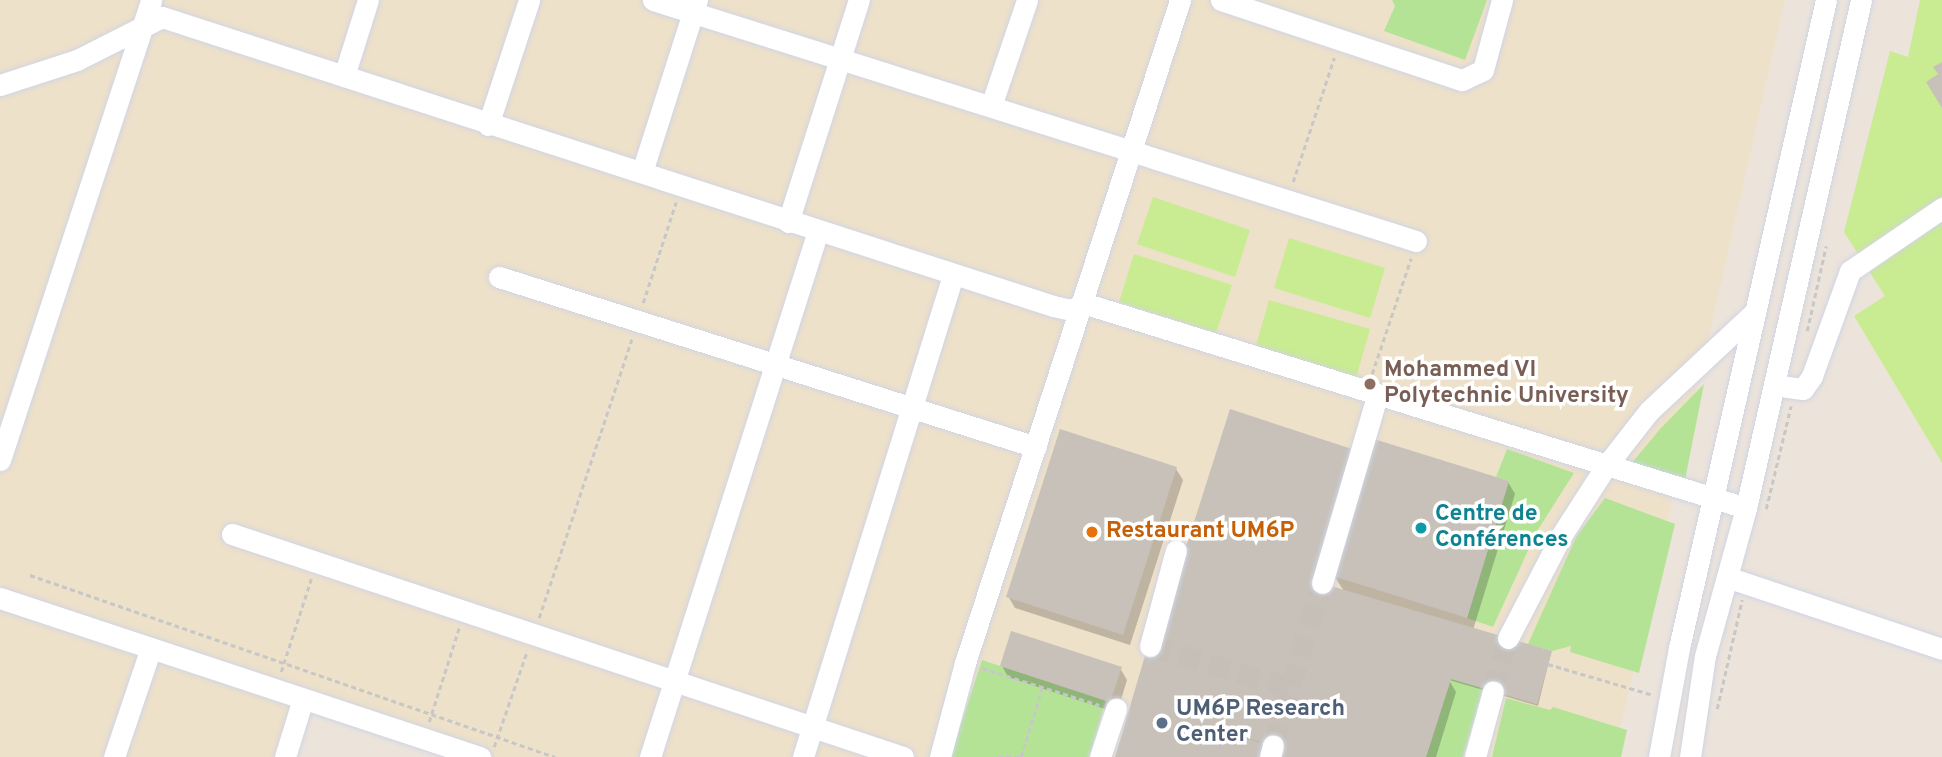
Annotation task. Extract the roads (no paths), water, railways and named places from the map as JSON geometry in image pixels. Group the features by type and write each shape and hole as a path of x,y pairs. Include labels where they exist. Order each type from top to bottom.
{"street":[{"path":"0,460 151,0"},
{"path":"344,76 368,0"},
{"path":"488,125 529,0"},
{"path":"653,0 695,6 840,58 1416,241"},
{"path":"788,222 859,0"},
{"path":"991,106 1027,0"},
{"path":"940,757 965,663 1180,0"},
{"path":"1221,0 1468,80 1483,70 1502,0"},
{"path":"1659,757 1826,0"},
{"path":"1690,757 1705,656 1746,508 1861,0"},
{"path":"642,172 695,6"},
{"path":"0,85 76,60 162,17 953,275 1053,306 1072,310 1083,303"},
{"path":"1774,385 1803,389 1812,376 1850,271 1942,208"},
{"path":"650,757 817,231"},
{"path":"803,757 953,275"},
{"path":"499,277 1036,447"},
{"path":"1083,303 1372,395 1746,508"},
{"path":"1508,638 1561,536 1606,466 1649,411 1756,310"},
{"path":"1322,583 1372,395"},
{"path":"232,534 903,757"},
{"path":"1150,646 1176,550"},
{"path":"1727,577 1942,649"},
{"path":"0,598 275,690 425,736 454,752 480,757"},
{"path":"114,757 150,648"},
{"path":"1475,757 1493,691"},
{"path":"285,757 303,699"},
{"path":"1100,757 1116,709"}],"tunnel":[{"path":"1273,745 1322,583"},
{"path":"1493,691 1508,638"},
{"path":"1150,646 1292,688"}],"place":[{"name":"Mohammed VI Polytechnic University","path":"1370,384"},
{"name":"Centre de Conférences","path":"1421,528"},
{"name":"Restaurant UM6P","path":"1092,532"},
{"name":"UM6P Research Center","path":"1162,723"}]}
